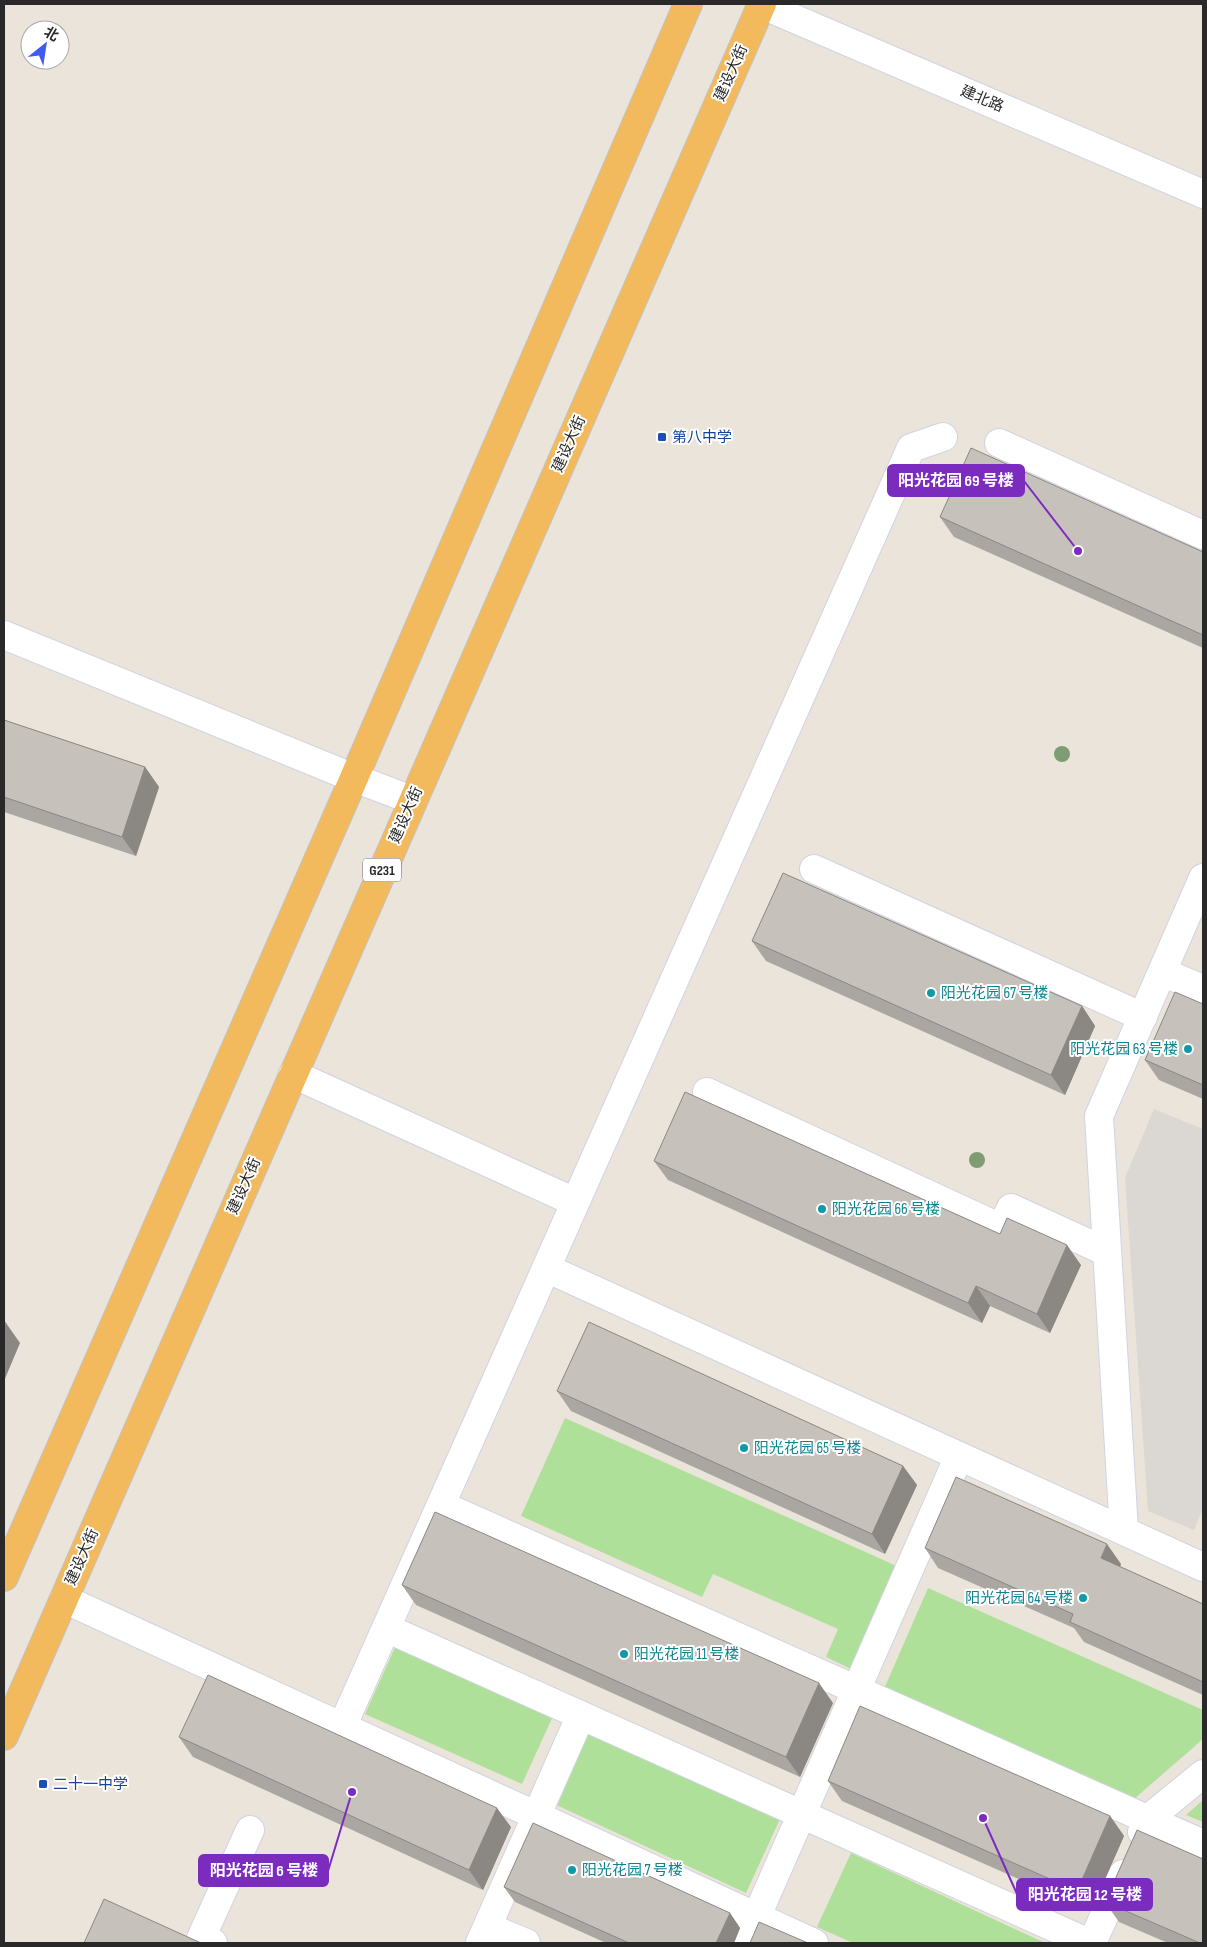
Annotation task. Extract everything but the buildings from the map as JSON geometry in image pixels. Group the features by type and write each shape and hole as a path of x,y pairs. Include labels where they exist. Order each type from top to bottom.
{"highway":[{"path":"4,1576 354,778 688,4"},
{"name":"建设大街","path":"4,1736 761,4"}],"street":[{"name":"建北路","path":"761,4 1203,194"},
{"path":"342,1727 911,448 943,437"},
{"path":"999,443 1203,535"},
{"path":"4,635 412,800"},
{"path":"814,869 1142,1017"},
{"path":"1124,1531 1099,1116 1203,878"},
{"path":"1162,972 1203,990"},
{"path":"293,1074 576,1202"},
{"path":"707,1092 1002,1228 1011,1208 1107,1252"},
{"path":"546,1268 1203,1567"},
{"path":"745,1943 959,1456"},
{"path":"441,1505 1203,1844"},
{"path":"64,1599 814,1943"},
{"path":"386,1628 1085,1942 1148,1819 1203,1774"},
{"path":"526,1943 484,1935 581,1715"},
{"path":"212,1943 201,1938 250,1830"}],"green space":[{"path":"565,1418 899,1567 853,1670 826,1657 838,1629 713,1574 702,1597 521,1516"},
{"path":"928,1588 1203,1710 1203,1739 1134,1799 884,1689"},
{"path":"397,1643 554,1714 522,1784 365,1714"},
{"path":"584,1729 780,1819 746,1893 550,1802"},
{"path":"1203,1800 1203,1822 1186,1815"},
{"path":"851,1853 1043,1943 853,1943 817,1927"}],"shaded area":[{"path":"1154,1109 1203,1129 1203,1508 1194,1530 1148,1511 1125,1178"}],"place":[{"name":"第八中学","path":"662,437"},
{"name":"阳光花园 69 号楼","path":"1078,551"},
{"name":"阳光花园 67 号楼","path":"931,993"},
{"name":"阳光花园 63 号楼","path":"1188,1049"},
{"name":"阳光花园 66 号楼","path":"822,1209"},
{"name":"阳光花园 65 号楼","path":"744,1448"},
{"name":"阳光花园 64 号楼","path":"1083,1598"},
{"name":"阳光花园 11 号楼","path":"624,1654"},
{"name":"二十一中学","path":"43,1784"},
{"name":"阳光花园 6 号楼","path":"352,1792"},
{"name":"阳光花园 12 号楼","path":"983,1818"},
{"name":"阳光花园 7 号楼","path":"572,1870"}]}
